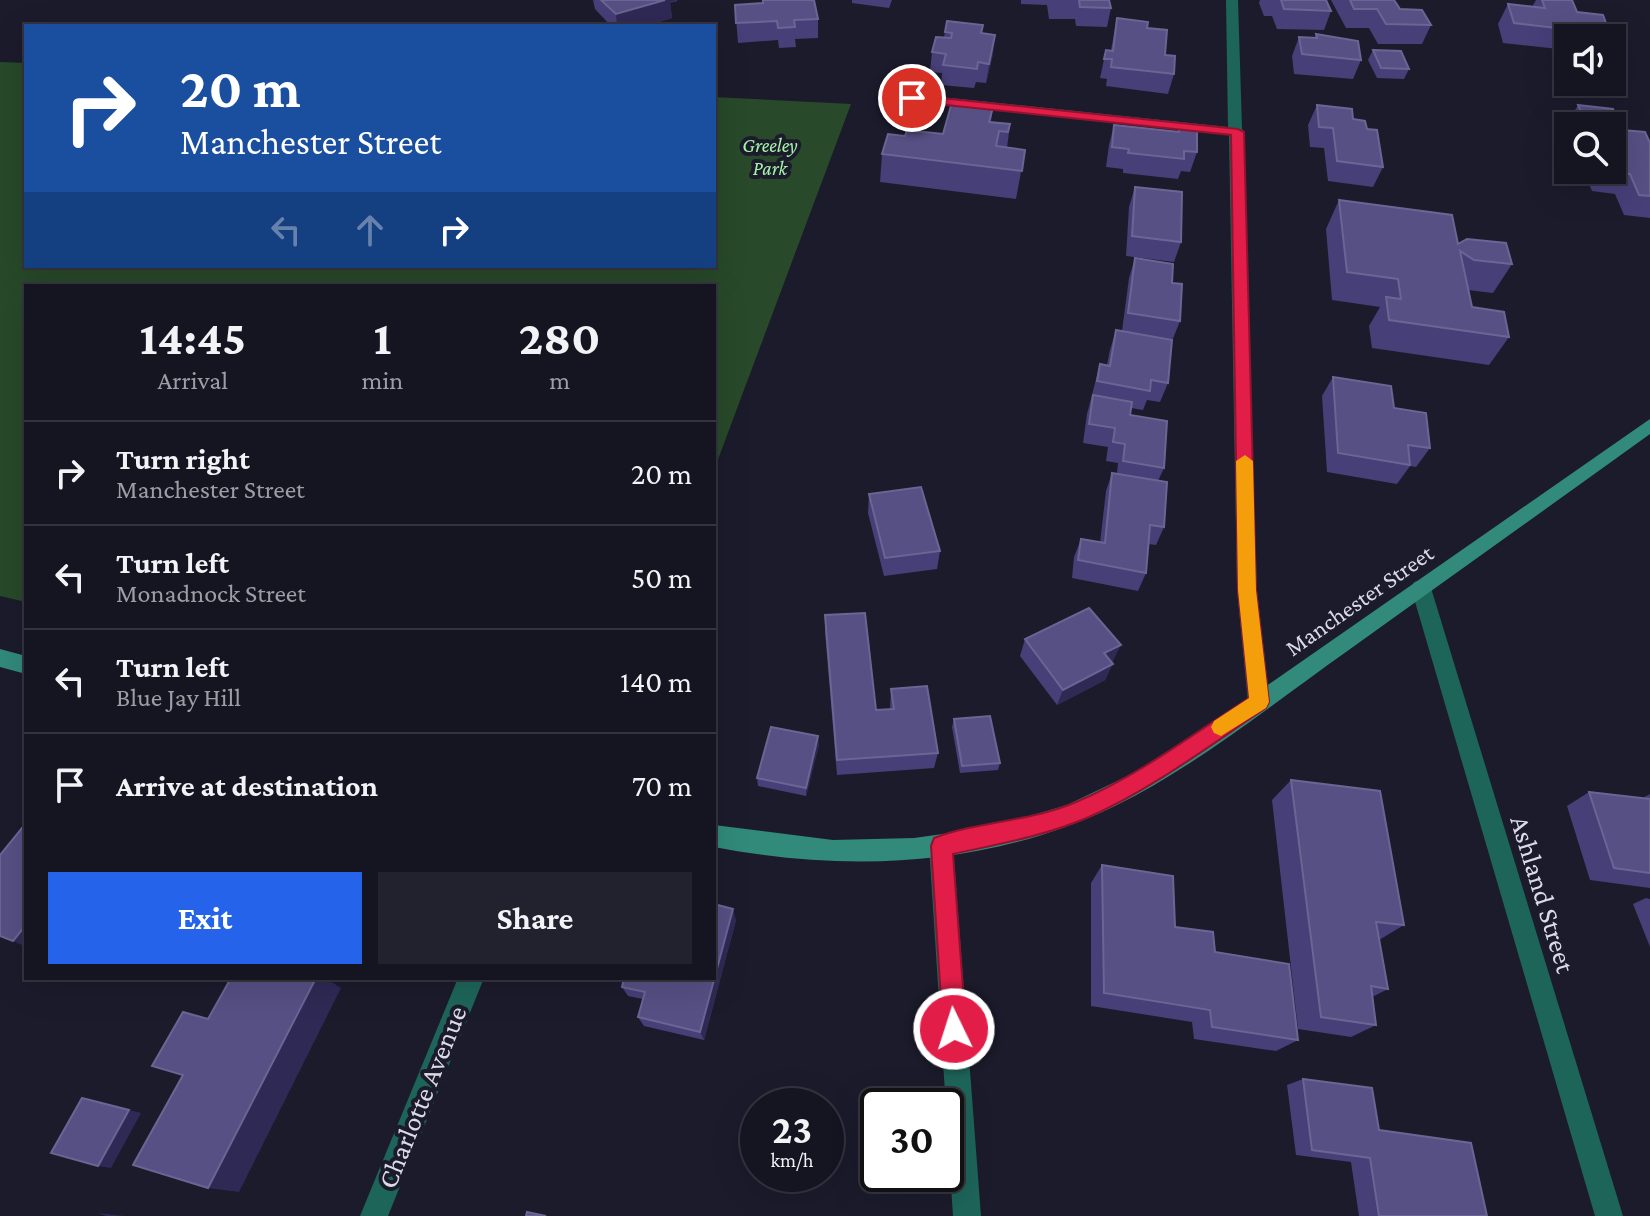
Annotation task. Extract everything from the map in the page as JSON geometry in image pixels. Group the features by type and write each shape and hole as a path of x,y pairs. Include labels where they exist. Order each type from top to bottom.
{"street":[{"path":"1232,0 1238,132 1247,590 1259,702"},
{"path":"912,98 1238,132"},
{"name":"Manchester Street","path":"716,836 805,850 868,852 941,846 1031,828 1082,810 1145,778 1259,702 1650,425"},
{"name":"Ashland Street","path":"1421,588 1609,1216"},
{"path":"0,658 24,664"},
{"path":"941,846 967,1216"},
{"name":"Charlotte Avenue","path":"374,1216 470,980"}],"green space":[{"name":"Greeley Park","path":"0,62 24,63 24,268 716,268 716,97 851,104 716,465 716,284 24,284 24,602 0,596"}],"building":[{"path":"601,0 665,0 616,14"},
{"path":"763,0 814,0 818,19 794,20 795,27 778,28 777,21 736,23 735,5 763,3"},
{"path":"1079,0 1109,0 1111,8 1080,7"},
{"path":"1281,0 1326,0 1331,11 1284,9"},
{"path":"1350,0 1394,0 1400,9 1422,10 1431,25 1386,24 1377,9 1354,9"},
{"path":"1542,0 1572,0 1577,12 1603,15 1606,24 1554,24 1554,28 1514,23 1508,4 1545,8"},
{"path":"1117,18 1148,22 1147,28 1167,30 1165,55 1175,56 1174,74 1111,67 1112,59 1104,59 1106,50 1113,51"},
{"path":"947,21 983,25 981,33 995,35 989,64 978,62 977,69 943,65 946,54 932,52 936,37 951,38 952,33 945,32"},
{"path":"1316,34 1358,41 1361,60 1302,54 1299,37 1317,38"},
{"path":"1373,50 1401,51 1409,69 1381,68"},
{"path":"952,102 993,107 989,122 1010,124 1008,132 999,131 996,146 1025,150 1022,171 882,154 888,134 905,136 907,130 943,134"},
{"path":"1317,105 1352,109 1353,119 1365,121 1367,129 1377,130 1383,167 1337,161 1333,128 1319,127"},
{"path":"1578,105 1613,109 1614,112 1581,112"},
{"path":"1114,125 1179,132 1179,125 1197,127 1197,152 1184,151 1184,159 1128,153 1129,149 1112,147"},
{"path":"1626,130 1645,132 1650,143 1650,196 1639,195 1630,174 1626,174"},
{"path":"1135,187 1182,192 1181,242 1132,236"},
{"path":"1339,200 1452,215 1458,244 1467,239 1506,243 1512,264 1474,260 1460,251 1472,307 1504,312 1509,337 1389,320 1386,297 1401,299 1398,279 1347,272"},
{"path":"1135,258 1173,264 1172,283 1182,284 1180,321 1128,313"},
{"path":"1116,330 1172,340 1168,383 1151,380 1150,391 1097,381 1100,364 1110,366"},
{"path":"1333,377 1391,386 1394,408 1426,413 1430,448 1408,445 1410,465 1338,453"},
{"path":"1093,395 1132,402 1130,415 1167,421 1164,468 1123,461 1125,444 1113,442 1115,428 1089,424"},
{"path":"1112,473 1167,482 1164,527 1150,525 1146,573 1078,560 1081,539 1105,543"},
{"path":"921,487 940,551 885,558 869,494"},
{"path":"1089,608 1121,645 1104,653 1113,664 1063,690 1025,639"},
{"path":"865,613 876,710 894,709 891,689 927,686 938,753 837,760 825,615"},
{"path":"990,716 1000,763 962,766 954,719"},
{"path":"771,727 818,736 806,788 757,778"},
{"path":"1291,780 1380,791 1404,925 1376,922 1388,989 1371,986 1376,1025 1321,1017"},
{"path":"1589,792 1650,799 1650,873 1614,868"},
{"path":"24,825 24,927 13,941 0,936 0,855"},
{"path":"1102,865 1173,876 1175,927 1213,932 1215,952 1289,964 1298,1040 1212,1027 1210,1010 1104,993"},
{"path":"716,905 733,909 716,972"},
{"path":"230,980 315,980 208,1188 133,1165 183,1075 152,1066 183,1012 208,1019"},
{"path":"624,980 714,980 700,1032 638,1017 645,992 622,987"},
{"path":"1303,1079 1372,1088 1379,1130 1471,1143 1487,1216 1379,1216 1370,1158 1312,1150"},
{"path":"82,1098 129,1110 98,1166 51,1153"}],"slow traffic":[{"path":"1221,727 1259,702 1247,590 1245,461"}],"route":[{"path":"912,98 1238,132 1247,590 1259,702 1145,778 1082,810 1031,828 941,846 954,1029"}]}
